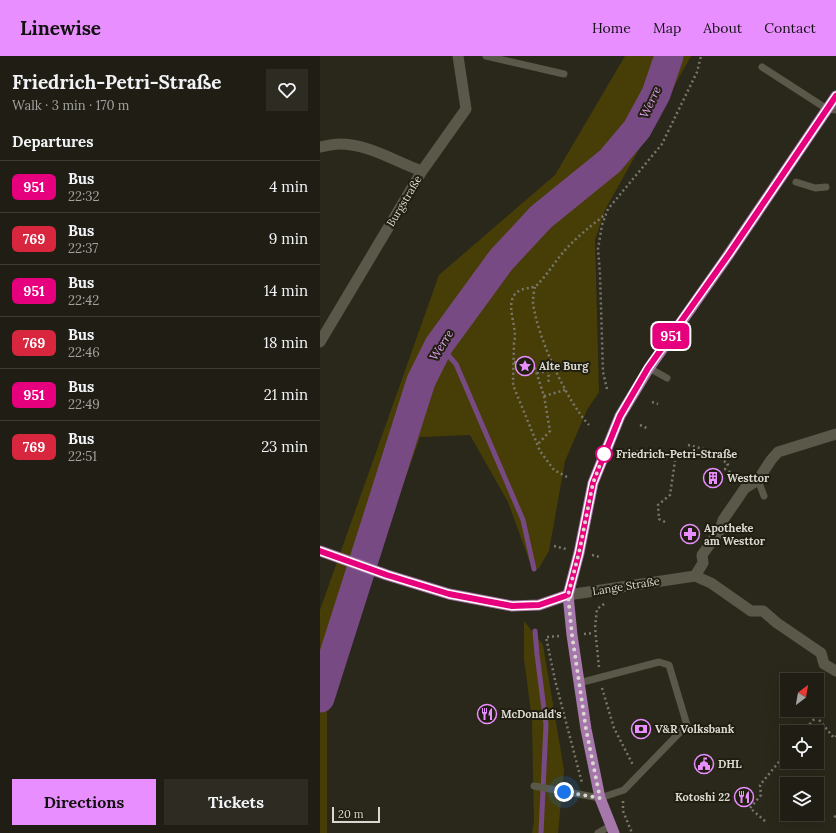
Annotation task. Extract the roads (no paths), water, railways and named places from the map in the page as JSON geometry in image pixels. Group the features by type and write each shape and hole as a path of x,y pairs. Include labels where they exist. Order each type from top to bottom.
{"main road":[{"path":"612,830 600,798 586,729 572,635 568,595 579,553 593,483 620,416 648,368 832,110 836,96"},
{"name":"Lange Straße","path":"324,552 387,575 449,594 512,606 534,606 568,595"}],"street":[{"name":"Burgstraße","path":"320,342 422,171 466,109 458,56"},
{"path":"320,147 338,144 369,148 402,164 422,171"},
{"path":"836,434 778,452 754,482 745,488 723,520 720,530 702,555 703,563 695,576 728,592 751,611 763,611 792,636 821,653 824,664 836,671"},
{"name":"Lange Straße","path":"568,595 618,586 695,576"}],"lane":[{"path":"486,56 564,74"},
{"path":"762,67 832,110"},
{"path":"796,182 815,188 826,187"},
{"path":"648,368 667,378"},
{"path":"754,482 764,496"},
{"path":"534,786 587,797 600,798 624,790 687,725 669,665 659,662 579,683"},
{"path":"598,833 612,830"}],"waterway":[{"name":"Werre","path":"320,698 421,381 439,345 501,260 541,217 610,161 637,129 656,94 669,56"},
{"path":"439,345 456,364 523,520 534,569"},
{"path":"535,631 546,725 541,833"}],"place":[{"name":"Alte Burg","path":"525,366"},
{"name":"Friedrich-Petri-Straße","path":"604,454"},
{"name":"Westtor","path":"713,478"},
{"name":"Apotheke am Westtor","path":"690,534"},
{"name":"McDonald's","path":"487,714"},
{"name":"V&R Volksbank","path":"641,729"},
{"name":"DHL","path":"704,764"},
{"name":"Kotoshi 22","path":"744,797"}]}
